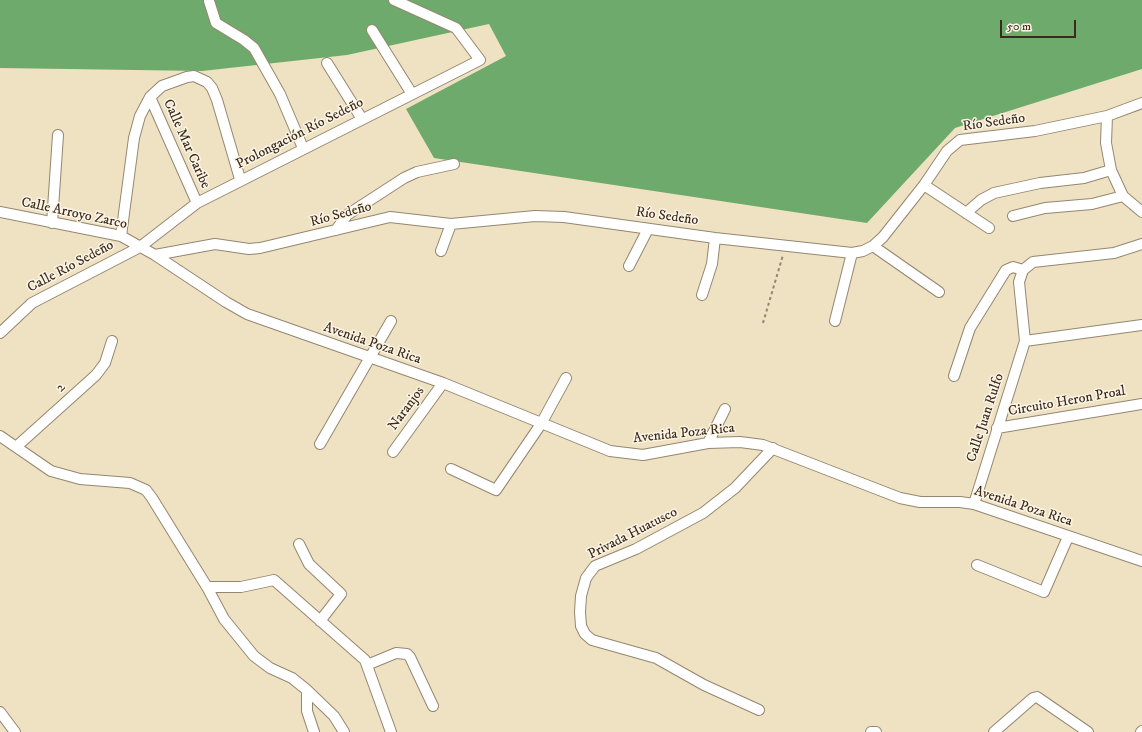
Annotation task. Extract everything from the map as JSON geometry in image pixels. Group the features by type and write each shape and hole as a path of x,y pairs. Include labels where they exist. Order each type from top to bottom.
{"street":[{"name":"Prolongación Río Sedeño","path":"140,246 197,203 240,179 480,60 456,28 394,0"},
{"path":"209,1 216,22 254,48 280,94 303,148"},
{"path":"372,30 412,94"},
{"path":"327,63 362,119"},
{"path":"121,236 134,138 140,116 150,97 162,86 194,76 207,82 212,88 217,100 240,179"},
{"name":"Calle Mar Caribe","path":"150,97 197,203"},
{"name":"Río Sedeño","path":"155,255 215,244 249,249 260,248 390,217 451,224 549,216 715,238 852,253 863,251 873,246 883,237 924,185 946,151 960,140 1023,134 1107,116 1142,103"},
{"path":"1107,116 1106,143 1111,170 1123,196 1142,212"},
{"path":"52,223 58,135"},
{"path":"336,230 347,215 404,178 417,172 454,164"},
{"path":"966,213 981,200 994,193 1040,183 1084,178 1111,170"},
{"path":"924,185 989,228"},
{"path":"1013,216 1045,208 1092,204 1123,196"},
{"name":"Calle Arroyo Zarco","path":"0,212 121,236 140,246"},
{"path":"441,251 451,224"},
{"path":"629,266 648,229"},
{"path":"702,295 712,264 715,238"},
{"path":"954,376 970,328 1006,270 1013,267 1023,270 1033,262 1114,253 1142,244"},
{"path":"140,246 155,255"},
{"name":"Calle Río Sedeño","path":"0,333 32,303 140,246"},
{"path":"873,246 939,292"},
{"path":"835,322 852,253"},
{"name":"Avenida Poza Rica","path":"155,255 226,302 247,314 443,383 610,451 643,455 708,443 740,442 773,448 900,498 920,502 960,502 974,504 1142,560"},
{"name":"Calle Juan Rulfo","path":"974,504 1025,340 1019,282 1023,270"},
{"path":"320,444 391,321"},
{"path":"1025,340 1142,325"},
{"name":"2","path":"16,447 96,375 105,363 112,341"},
{"path":"451,468 496,490 541,424 566,378"},
{"name":"Naranjos","path":"393,452 443,383"},
{"name":"Circuito Heron Proal","path":"998,428 1142,404"},
{"path":"708,443 725,409"},
{"path":"0,436 38,463 67,476 130,483 146,490 207,587 224,619 254,656 270,668 292,678 307,690 334,716 344,732"},
{"name":"Privada Huatusco","path":"759,710 704,685 656,658 592,640 585,634 581,626 580,612 581,596 586,578 595,566 636,549 703,514 735,488 773,448"},
{"path":"977,565 1044,592 1068,536"},
{"path":"299,544 309,564 341,594 320,621"},
{"path":"207,587 241,587 274,580 361,655 367,665 391,732"},
{"path":"367,665 396,653 407,654 410,657 432,706"},
{"path":"307,690 307,711 314,732"},
{"path":"994,732 1033,698 1037,697 1088,732"},
{"path":"0,712 15,732"},
{"path":"871,732 876,732"}],"path":[{"path":"763,323 785,246"}],"green space":[{"path":"0,0 1142,0 1142,69 955,128 867,223 434,158 406,109 506,56 489,24 347,55 202,71 0,68"}]}
